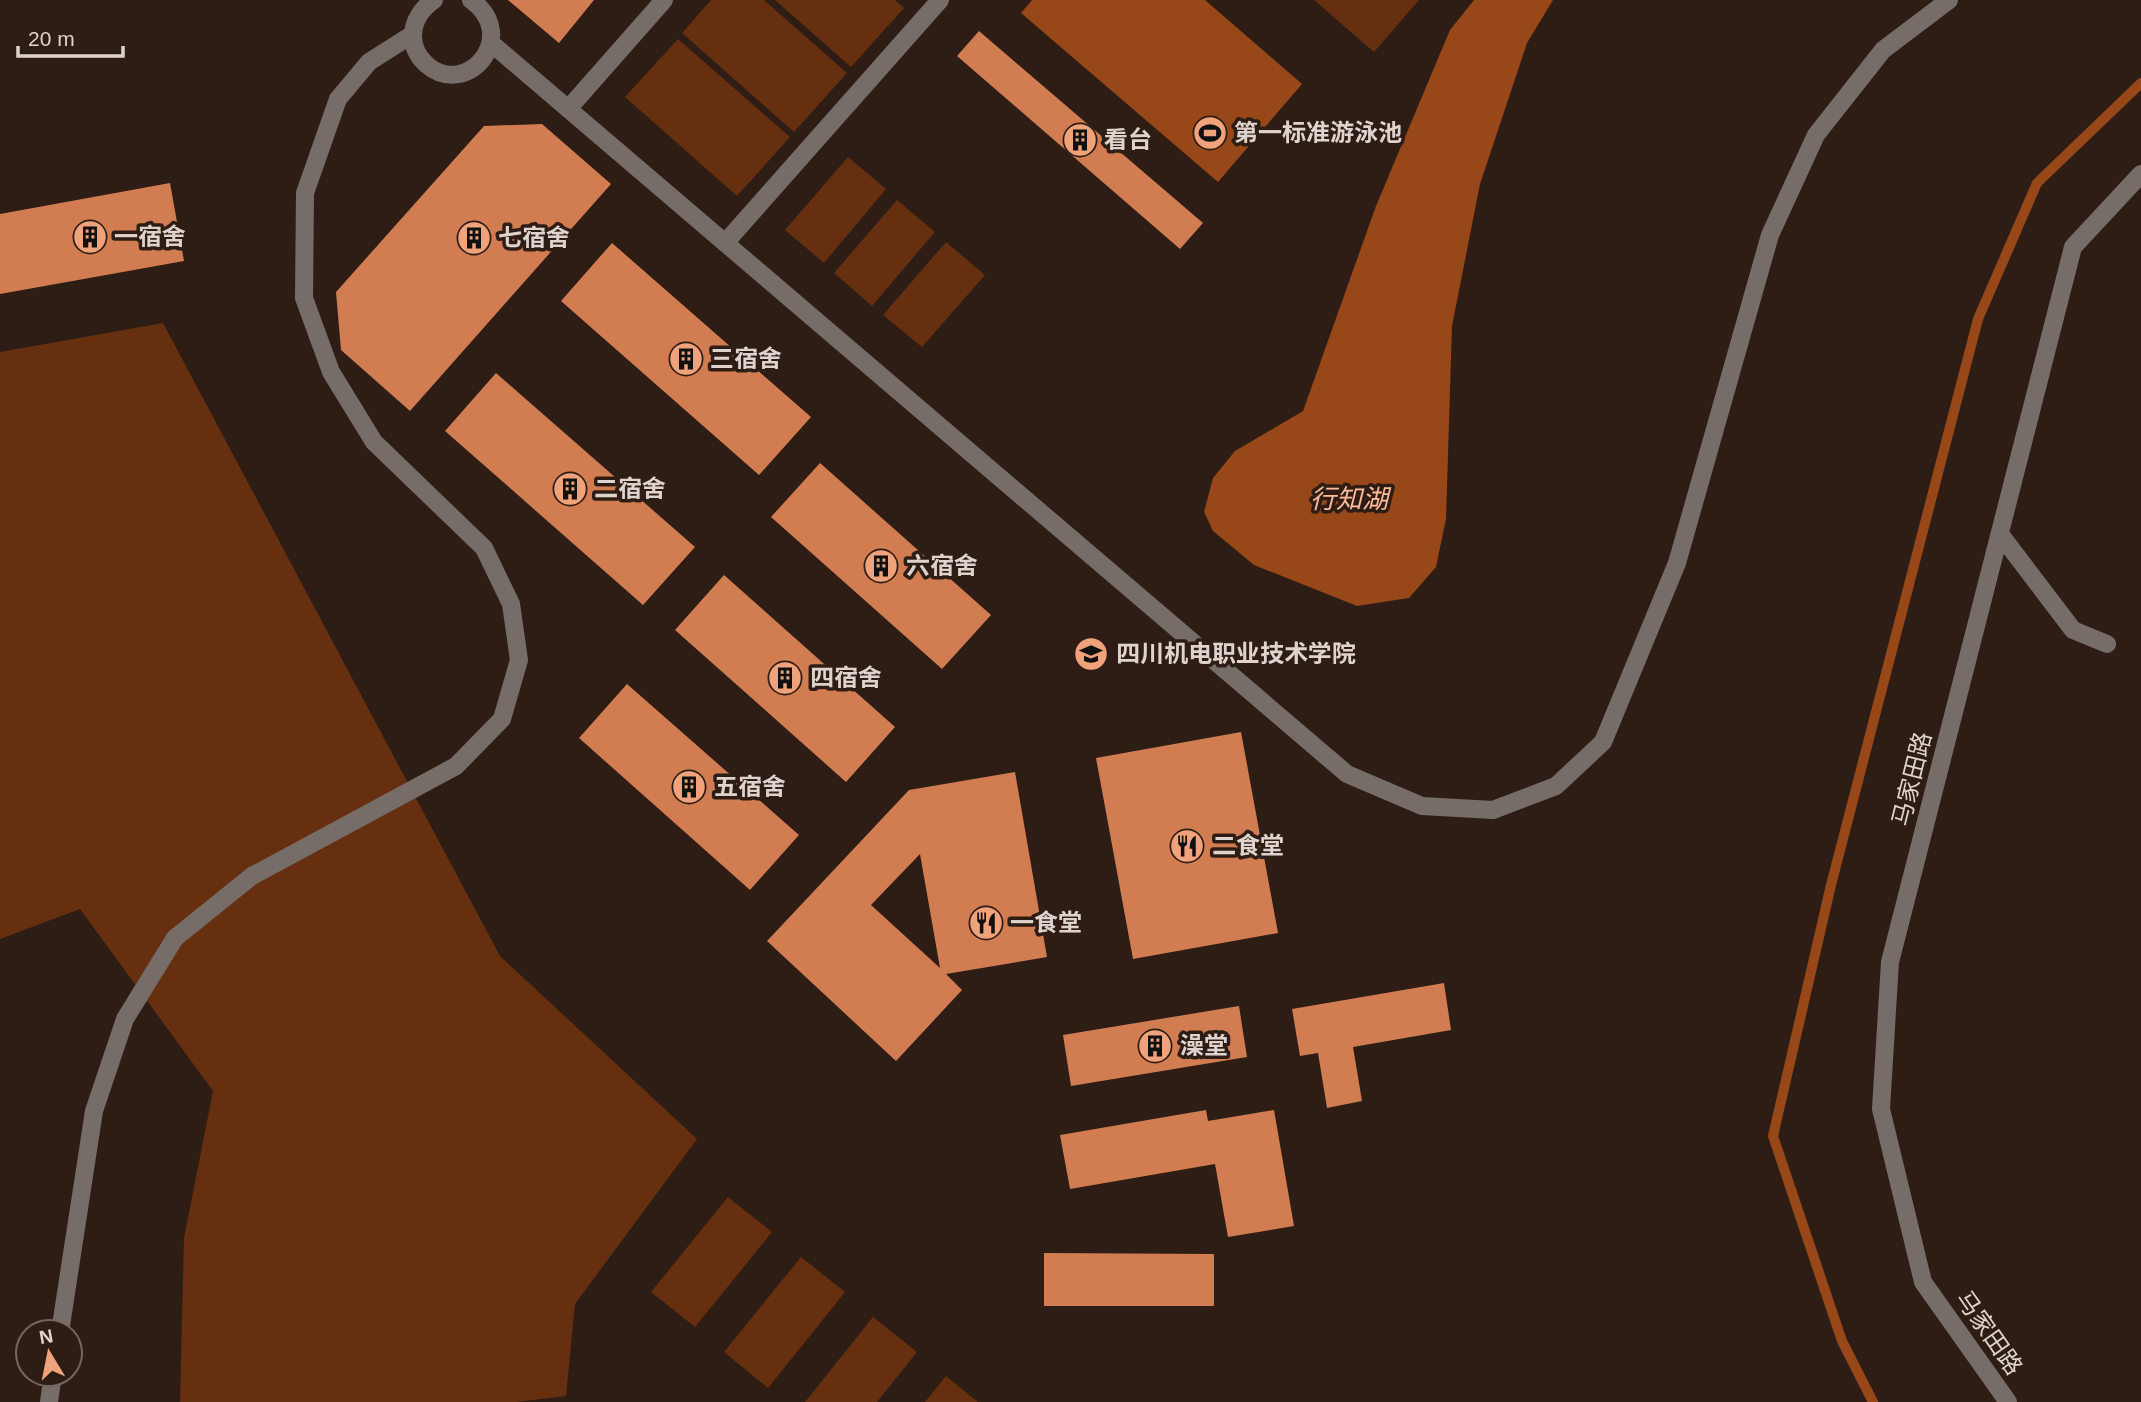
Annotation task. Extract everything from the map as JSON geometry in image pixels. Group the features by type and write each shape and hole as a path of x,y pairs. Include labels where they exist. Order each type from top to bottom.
{"street":[{"path":"432,0 415,21 415,47 421,59 431,68 442,73 455,74 478,64 487,55 491,43 492,30 488,18 471,0"},
{"path":"568,109 664,0"},
{"path":"726,243 940,0"},
{"path":"491,43 1347,774 1422,806 1493,810 1556,786 1603,742 1677,563 1770,236 1816,135 1883,50 1949,0"},
{"path":"62,1318 94,1111 125,1019 175,937 252,876 456,766 502,719 519,660 511,604 484,548 374,442 331,372 304,298 304,193 338,99 369,62 413,34"},
{"name":"马家田路","path":"2008,1402 1923,1282 1881,1109 1890,962 2073,247 2141,174"},
{"path":"2000,534 2073,630 2107,644"}],"shaded area":[{"path":"711,0 764,0 847,73 794,132 682,33"},
{"path":"775,0 895,0 904,8 851,67"},
{"path":"1314,0 1419,0 1374,52"},
{"path":"678,39 790,137 737,196 625,97"},
{"path":"848,157 886,189 824,263 785,230"},
{"path":"897,200 935,232 872,306 834,273"},
{"path":"946,242 985,275 922,347 883,315"},
{"path":"163,323 500,956 697,1139 575,1304 566,1396 516,1402 180,1402 184,1238 213,1091 80,909 0,939 0,352"},
{"path":"728,1197 772,1232 695,1327 651,1292"},
{"path":"801,1257 845,1292 768,1388 724,1352"},
{"path":"873,1317 917,1352 877,1402 805,1402"},
{"path":"946,1376 978,1402 925,1402"}],"water":[{"name":"第一标准游泳池","path":"1032,0 1205,0 1302,84 1218,182 1021,13"},
{"name":"行知湖","path":"1474,0 1553,0 1527,43 1480,184 1452,326 1446,519 1436,567 1409,598 1357,606 1254,565 1213,531 1204,512 1213,478 1235,451 1303,411 1376,206 1450,30"}],"building":[{"path":"508,0 594,0 559,43"},
{"name":"看台","path":"979,31 1203,223 1180,249 957,56"},
{"name":"七宿舍","path":"542,124 611,184 410,411 341,350 336,292 484,126"},
{"name":"一宿舍","path":"170,183 184,261 0,294 0,214"},
{"name":"三宿舍","path":"612,243 811,417 759,475 561,301"},
{"name":"二宿舍","path":"496,373 695,547 643,605 445,431"},
{"name":"六宿舍","path":"820,463 991,615 942,669 771,517"},
{"name":"四宿舍","path":"724,575 895,727 846,782 675,630"},
{"name":"五宿舍","path":"627,684 799,835 750,890 579,738"},
{"name":"二食堂","path":"1241,732 1278,933 1133,959 1096,758"},
{"name":"一食堂","path":"1015,772 1047,957 946,974 962,990 896,1061 767,941 909,790","holes":["920,854 940,968 871,905"]},
{"path":"1444,983 1451,1030 1353,1047 1362,1101 1327,1108 1318,1053 1300,1056 1292,1009"},
{"name":"澡堂","path":"1239,1006 1247,1057 1071,1086 1063,1035"},
{"path":"1206,1110 1208,1121 1274,1110 1294,1226 1228,1237 1215,1164 1070,1189 1060,1135"},
{"path":"1044,1253 1214,1254 1214,1306 1044,1306"}],"waterway":[{"path":"1873,1402 1842,1341 1773,1136 1831,885 1978,319 2037,183 2141,83"}],"place":[{"name":"第一标准游泳池","path":"1210,133"},
{"name":"看台","path":"1080,140"},
{"name":"一宿舍","path":"90,237"},
{"name":"七宿舍","path":"474,238"},
{"name":"三宿舍","path":"686,359"},
{"name":"二宿舍","path":"570,489"},
{"name":"六宿舍","path":"881,566"},
{"name":"四川机电职业技术学院","path":"1091,654"},
{"name":"四宿舍","path":"785,678"},
{"name":"五宿舍","path":"689,787"},
{"name":"二食堂","path":"1187,846"},
{"name":"一食堂","path":"986,923"},
{"name":"澡堂","path":"1155,1046"}]}
